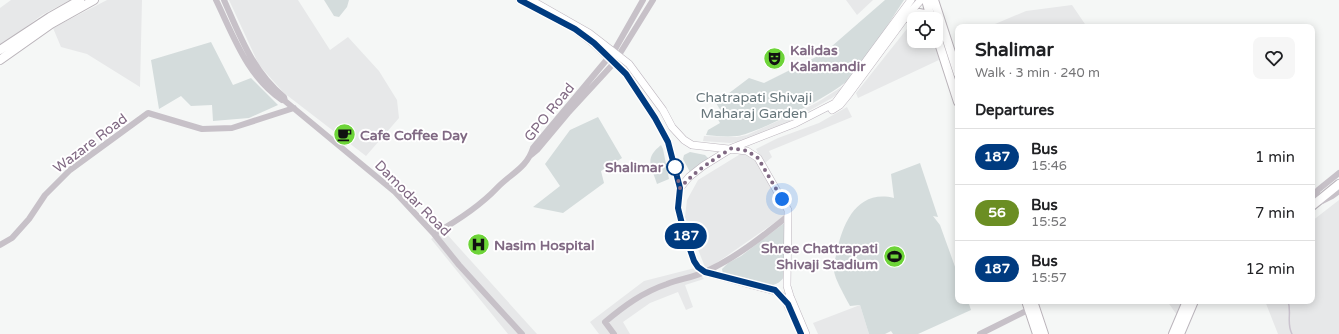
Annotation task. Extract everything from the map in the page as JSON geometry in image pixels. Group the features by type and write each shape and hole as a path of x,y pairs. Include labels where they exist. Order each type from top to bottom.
{"main road":[{"path":"0,50 50,17 80,0"},
{"path":"0,60 51,24 94,0"},
{"path":"520,0 575,29 612,60 626,74 662,129 668,142 680,188 678,208 684,232 694,261 698,267 705,272 775,290 788,304 801,334"},
{"path":"531,0 569,20 617,53 629,64 663,110 672,127 684,140 692,145 732,148 747,151 758,158 785,205 788,216 787,282 790,296 806,334"},
{"path":"680,188 698,170 732,148 796,123 835,103 911,0"},
{"path":"747,151 754,145 827,114 840,105 905,18 921,0"},
{"path":"926,0 930,12"},
{"path":"935,2 955,65"},
{"path":"941,48 955,93"},
{"path":"1327,191 1339,178"},
{"path":"1315,200 1339,184"},
{"path":"775,290 787,282"},
{"path":"1173,334 1186,304"},
{"path":"1180,334 1193,304"},
{"path":"1033,306 1037,334"},
{"path":"1033,306 1044,334"}],"street":[{"path":"216,0 243,56 255,76 272,93 286,101"},
{"path":"224,0 248,53 259,72 284,97 286,101"},
{"name":"GPO Road","path":"617,53 644,0"},
{"name":"GPO Road","path":"434,234 457,221 494,194 496,189 522,168 564,113 612,60 653,0"},
{"name":"Damodar Road","path":"286,101 395,192 522,334"},
{"name":"Wazare Road","path":"0,245 12,238 29,219 45,195 70,170 148,113 202,129 232,128 294,108"},
{"path":"1315,197 1318,190 1339,173"},
{"path":"1315,201 1332,196 1339,191"},
{"path":"614,334 605,322 633,300 665,284 705,272 744,250 788,216"},
{"path":"980,334 1033,306"}],"shaded area":[{"path":"11,0 70,0 42,15 0,46 0,8"},
{"path":"107,0 142,0 140,87 87,54 61,47 53,28"},
{"path":"229,0 298,0 330,50 348,37 379,71 397,100 399,118 366,156 284,93 259,65"},
{"path":"846,0 873,0 857,15"},
{"path":"1072,5 1085,24 995,24 1026,11"},
{"path":"907,29 907,48 937,48 941,59 858,98 856,93"},
{"path":"843,86 845,88 832,98 796,118 794,114 818,102"},
{"path":"847,107 852,117 769,151 772,157 764,164 756,149 778,138 819,123"},
{"path":"789,116 791,122 750,140 730,143 703,141 704,136 737,137 747,135"},
{"path":"742,153 753,156 787,214 708,269 705,267 685,217 687,200 698,180"},
{"path":"1339,200 1339,334 1278,334 1266,304 1315,304 1315,219"},
{"path":"444,231 537,334 508,334 431,239"},
{"path":"695,268 704,279 685,285 693,307 686,310 678,292 650,303 623,322 630,334 599,334 590,322 644,281"},
{"path":"1169,304 1182,304 1177,315"},
{"path":"860,305 869,334 818,334 813,323"}],"green space":[{"path":"324,0 349,0 347,7 339,17 334,16"},
{"name":"Chatrapati Shivaji Maharaj Garden","path":"885,0 904,0 878,40 850,78 842,85 814,103 762,128 737,136 706,135 708,130 720,123 716,116 721,111 716,103 749,78 764,83 824,53"},
{"path":"211,42 233,85 251,78 278,105 249,118 213,121 212,105 191,106 181,96 159,109 151,60"},
{"path":"598,117 622,158 601,171 604,183 563,213 533,207 560,186 545,164 570,130"},
{"path":"661,145 669,179 657,184 650,163 652,154"},
{"path":"690,152 705,155 708,158 708,161 690,172 683,159 684,155"},
{"name":"Shree Chattrapati Shivaji Stadium","path":"920,163 938,217 933,216 940,225 955,267 955,304 969,304 971,310 918,334 893,334 891,331 885,334 869,334 860,305 850,306 835,274 834,263 843,229 848,219 854,210 871,198 894,198 891,174"},
{"path":"783,224 787,224 784,277 779,283 764,286 746,282 723,274 722,269 728,263 741,256"}],"waterway":[{"path":"1289,304 1289,326 1292,334"}],"bus line":[{"name":"187","path":"520,0 575,29 594,43 626,74 662,129 668,142 680,188 678,208 684,232 694,261 698,267 705,272 775,290 788,304 801,334"}],"place":[{"name":"Kalidas Kalamandir","path":"774,58"},
{"name":"Cafe Coffee Day","path":"344,135"},
{"name":"Shalimar","path":"675,167"},
{"name":"Nasim Hospital","path":"478,245"},
{"name":"Shree Chattrapati Shivaji Stadium","path":"894,256"}],"route":[{"path":"675,167 680,188 689,177 703,166 732,148 747,151 758,158 782,199"}]}
